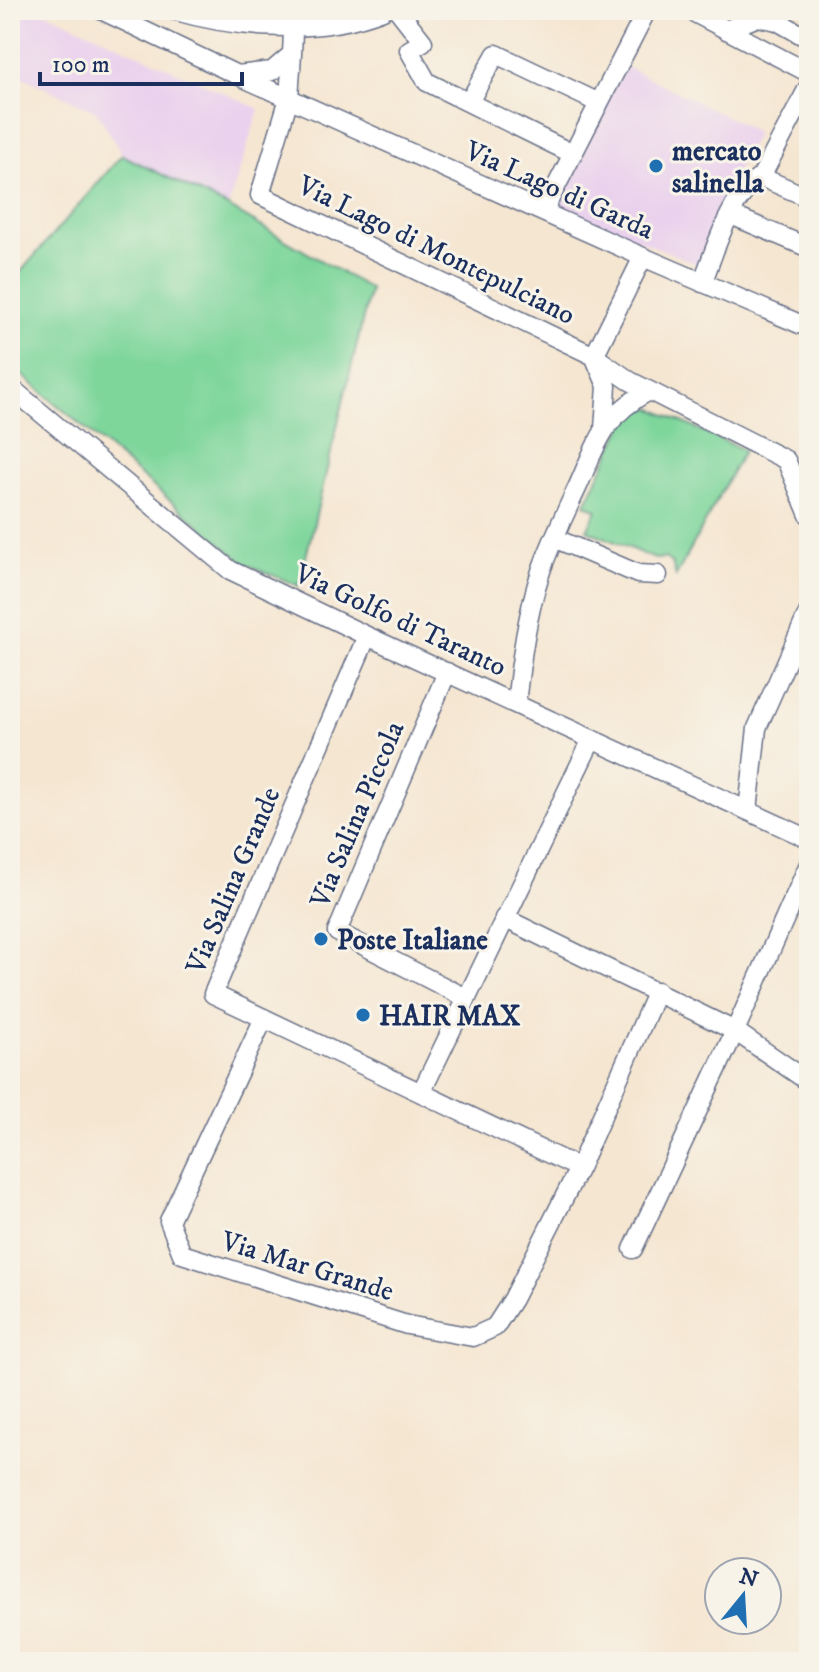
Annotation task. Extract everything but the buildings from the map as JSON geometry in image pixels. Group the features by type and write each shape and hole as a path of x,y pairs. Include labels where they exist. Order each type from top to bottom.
{"street":[{"name":"Via Lago di Garda","path":"101,10 237,75 809,328"},
{"path":"172,10 213,22 368,16 383,10"},
{"path":"398,10 423,42 409,50 427,82 573,154"},
{"path":"543,212 647,10"},
{"path":"689,10 809,73"},
{"path":"726,30 758,17 777,21 809,39"},
{"path":"289,98 294,19"},
{"path":"237,75 272,71 292,54"},
{"path":"469,102 496,54 599,103"},
{"path":"702,283 731,215 750,184 761,177 809,86"},
{"name":"Via Lago di Montepulciano","path":"289,98 260,195 594,356 630,381 786,460 809,515"},
{"path":"761,177 809,198"},
{"path":"731,215 809,248"},
{"name":"Via Lago di Montepulciano","path":"594,356 643,257"},
{"path":"594,356 607,386 604,429"},
{"name":"Via Golfo di Taranto","path":"10,387 230,570 809,839"},
{"path":"516,704 523,642 541,572 554,538 604,429 626,403 649,391"},
{"path":"554,538 638,574 658,575"},
{"path":"748,811 757,728 809,611"},
{"name":"Via Salina Grande","path":"367,636 213,994 579,1168"},
{"name":"Via Salina Piccola","path":"447,672 337,932 466,998"},
{"path":"421,1093 592,739"},
{"path":"633,1249 809,864"},
{"path":"504,918 735,1031 809,1082"},
{"path":"579,1168 657,991"},
{"name":"Via Mar Grande","path":"264,1018 169,1221 182,1254 407,1325 473,1337 495,1327 513,1299 579,1168"}],"shaded area":[{"path":"10,10 41,10 259,109 228,207 122,155 97,112 10,71"},
{"name":"mercato salinella","path":"625,66 757,132 722,200 714,221 722,225 704,267 553,204"}],"green space":[{"path":"122,155 228,207 370,289 299,586 245,564 10,365 10,284"},
{"path":"651,408 744,450 676,576 672,563 665,558 655,559 587,530 597,510 585,504 627,418"}],"place":[{"name":"mercato salinella","path":"656,166"},
{"name":"Poste Italiane","path":"321,939"},
{"name":"HAIR MAX","path":"363,1015"}]}
